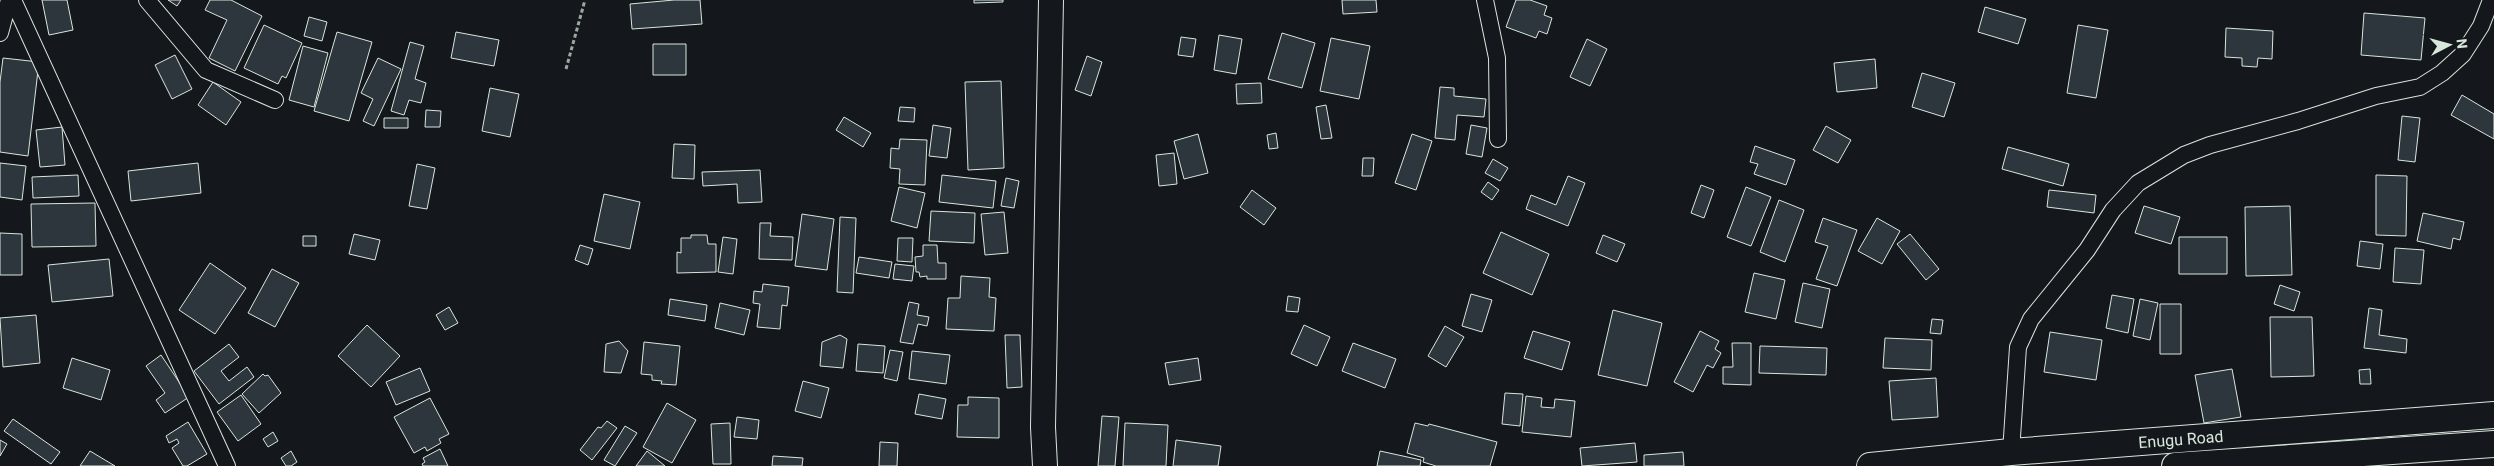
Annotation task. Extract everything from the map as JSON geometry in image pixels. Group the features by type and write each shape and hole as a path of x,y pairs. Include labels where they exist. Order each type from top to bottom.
{"main road":[{"name":"Enugu Road","path":"1870,466 2011,452 2494,415"},
{"path":"2175,466 2400,459 2494,444"}],"street":[{"path":"0,33 9,0"},
{"path":"13,0 227,466"},
{"path":"147,0 206,70 276,100"},
{"path":"1045,466 1043,417 1051,0"},
{"path":"1485,0 1497,58 1498,139"},
{"path":"2011,452 2018,346 2031,318 2087,250 2113,210 2138,183 2184,156 2210,145 2298,121 2376,96 2420,87 2442,73 2463,54 2481,26 2491,0"}],"path":[{"path":"566,69 584,0"}],"building":[{"path":"42,0 67,0 73,30 49,35"},
{"path":"168,0 181,0 177,6"},
{"path":"210,0 231,0 262,16 235,71 209,58 227,20 205,10"},
{"path":"700,0 702,24 632,29 630,4"},
{"path":"974,0 1003,0 1003,2 974,3"},
{"path":"1342,0 1376,0 1377,12 1343,14"},
{"path":"1516,0 1530,0 1547,6 1544,15 1552,18 1547,34 1539,31 1536,38 1506,27"},
{"path":"1985,7 2026,19 2018,44 1978,32"},
{"path":"2364,13 2425,18 2421,60 2361,55"},
{"path":"309,17 327,22 322,41 304,36"},
{"path":"264,25 302,43 286,78 282,76 278,84 244,68"},
{"path":"2078,25 2108,30 2096,98 2067,93"},
{"path":"2226,28 2273,31 2272,59 2258,58 2257,67 2242,66 2242,58 2225,57"},
{"path":"337,32 372,42 349,121 314,111"},
{"path":"456,32 499,40 494,66 451,58"},
{"path":"1282,33 1315,43 1302,88 1268,79"},
{"path":"1219,35 1242,39 1236,74 1214,70"},
{"path":"1181,37 1196,39 1193,57 1178,55"},
{"path":"1331,38 1370,46 1359,99 1320,91"},
{"path":"1587,39 1607,49 1590,86 1570,77"},
{"path":"410,42 424,46 415,79 426,83 421,103 409,100 404,115 391,111"},
{"path":"653,44 686,44 686,75 653,75"},
{"path":"303,46 328,53 314,107 289,100"},
{"path":"175,55 192,89 172,99 155,65"},
{"path":"1087,56 1102,62 1091,96 1075,90"},
{"path":"3,58 39,62 28,156 0,152 0,82"},
{"path":"378,58 401,69 374,126 363,121 373,99 361,93"},
{"path":"1875,59 1877,88 1837,92 1834,63"},
{"path":"1922,73 1955,83 1944,117 1912,107"},
{"path":"1001,81 1004,168 968,170 965,82"},
{"path":"213,82 241,102 226,125 198,105"},
{"path":"1261,83 1262,103 1237,104 1236,84"},
{"path":"1440,87 1454,88 1454,96 1486,99 1484,117 1457,115 1455,140 1435,138"},
{"path":"490,88 519,94 510,137 482,131"},
{"path":"2462,95 2494,114 2494,139 2451,115"},
{"path":"1326,105 1332,138 1321,139 1316,107"},
{"path":"900,107 915,108 914,122 898,121"},
{"path":"426,110 441,111 440,127 425,127"},
{"path":"2402,116 2420,118 2415,162 2398,160"},
{"path":"844,117 871,133 863,147 836,130"},
{"path":"384,118 408,118 408,128 384,128"},
{"path":"933,125 951,128 947,158 929,156"},
{"path":"1471,125 1487,128 1482,157 1466,154"},
{"path":"1826,126 1851,140 1838,163 1813,150"},
{"path":"62,127 65,165 40,167 36,130"},
{"path":"1276,133 1278,148 1269,149 1267,135"},
{"path":"1198,134 1208,173 1184,179 1174,141"},
{"path":"1412,134 1432,141 1416,190 1395,183"},
{"path":"900,139 927,140 925,185 899,184 900,169 890,168 891,148 899,149"},
{"path":"674,144 695,145 694,179 672,178"},
{"path":"1755,146 1795,160 1786,185 1754,174 1758,164 1750,162"},
{"path":"2008,147 2069,164 2063,186 2002,169"},
{"path":"1174,153 1177,184 1159,186 1156,155"},
{"path":"1363,158 1374,158 1373,176 1362,176"},
{"path":"1493,159 1508,168 1500,181 1485,173"},
{"path":"0,163 26,166 22,200 0,197"},
{"path":"198,163 201,193 131,201 128,171"},
{"path":"417,164 435,168 427,209 409,206"},
{"path":"760,170 762,202 738,203 737,184 703,186 702,172"},
{"path":"78,175 79,196 33,198 32,177"},
{"path":"942,175 996,181 993,208 939,202"},
{"path":"2376,175 2407,176 2406,236 2376,235"},
{"path":"1568,176 1585,183 1568,226 1526,209 1531,195 1556,205"},
{"path":"1006,178 1019,181 1014,208 1001,206"},
{"path":"1488,182 1499,190 1492,200 1481,192"},
{"path":"1701,185 1714,190 1704,218 1691,213"},
{"path":"899,187 925,193 917,228 891,221"},
{"path":"1746,187 1771,197 1751,246 1727,237"},
{"path":"1252,190 1276,208 1264,225 1240,207"},
{"path":"2049,190 2096,195 2094,213 2047,207"},
{"path":"604,194 640,202 630,249 594,241"},
{"path":"1779,200 1804,210 1785,262 1760,252"},
{"path":"95,203 96,246 32,247 31,204"},
{"path":"2144,206 2180,217 2171,244 2135,233"},
{"path":"2290,206 2292,275 2246,276 2245,207"},
{"path":"931,211 975,213 974,243 929,241"},
{"path":"1004,212 1008,253 985,255 981,214"},
{"path":"2423,213 2464,222 2460,240 2453,238 2451,249 2417,241"},
{"path":"802,214 834,219 827,270 795,266"},
{"path":"840,217 856,218 853,293 837,292"},
{"path":"1823,218 1857,230 1837,286 1816,279 1828,246 1815,242"},
{"path":"1877,218 1900,231 1882,264 1858,251"},
{"path":"760,223 771,223 770,236 793,237 792,260 759,259"},
{"path":"1501,232 1549,254 1532,295 1483,273"},
{"path":"0,233 22,234 22,275 0,275"},
{"path":"354,234 380,240 375,260 349,254"},
{"path":"1910,234 1939,269 1926,280 1897,244"},
{"path":"691,235 707,235 708,244 716,244 716,272 677,273 677,252 681,253 681,238 691,238"},
{"path":"1603,235 1625,244 1617,262 1596,253"},
{"path":"303,236 316,236 316,246 303,246"},
{"path":"723,237 737,239 733,274 718,272"},
{"path":"2179,237 2227,237 2227,274 2179,274"},
{"path":"898,238 913,238 912,262 897,261"},
{"path":"2360,241 2383,244 2380,269 2357,266"},
{"path":"580,245 593,249 588,265 575,260"},
{"path":"923,245 937,245 938,263 946,263 946,279 927,279 927,276 920,277 919,272 916,272 915,257 923,256"},
{"path":"2395,248 2424,250 2421,284 2393,282"},
{"path":"859,257 892,262 889,278 856,273"},
{"path":"109,259 113,296 52,302 48,265"},
{"path":"210,263 246,288 215,334 179,310"},
{"path":"895,264 914,266 912,281 893,279"},
{"path":"272,269 299,283 275,327 248,313"},
{"path":"1754,273 1785,280 1776,319 1745,312"},
{"path":"961,276 990,278 989,297 996,298 994,331 946,329 948,298 960,298"},
{"path":"1803,283 1830,289 1822,328 1795,322"},
{"path":"763,284 789,287 787,306 782,305 780,329 757,327 760,304 753,303 754,291 762,292"},
{"path":"2280,285 2300,292 2294,311 2274,304"},
{"path":"1471,294 1492,300 1482,332 1462,326"},
{"path":"2112,295 2134,299 2128,333 2106,328"},
{"path":"1288,296 1300,298 1298,312 1286,311"},
{"path":"670,299 707,305 705,321 668,315"},
{"path":"2140,299 2158,303 2150,340 2133,336"},
{"path":"909,302 919,304 917,315 929,317 927,326 918,324 913,344 900,342"},
{"path":"720,303 750,310 744,335 715,328"},
{"path":"2160,304 2181,304 2181,354 2160,354"},
{"path":"449,307 458,323 445,330 436,315"},
{"path":"2369,308 2382,310 2379,335 2407,339 2406,353 2364,348"},
{"path":"1613,310 1662,323 1647,386 1598,375"},
{"path":"36,315 40,363 3,367 0,318"},
{"path":"2270,317 2312,317 2314,376 2271,377"},
{"path":"1932,319 1943,320 1941,334 1930,333"},
{"path":"367,325 400,356 371,387 338,356"},
{"path":"1304,325 1330,337 1317,366 1291,354"},
{"path":"1445,326 1464,337 1446,367 1428,356"},
{"path":"1533,331 1570,342 1562,370 1524,358"},
{"path":"1700,331 1719,341 1715,349 1721,353 1713,368 1707,365 1693,392 1674,382"},
{"path":"2050,332 2102,340 2096,380 2044,372"},
{"path":"840,335 847,339 843,368 820,366 822,342"},
{"path":"1005,335 1020,335 1022,387 1007,388"},
{"path":"1885,338 1932,340 1931,370 1883,368"},
{"path":"619,341 628,351 621,373 604,372 606,344"},
{"path":"644,342 680,346 676,385 661,384 662,381 652,380 652,375 641,374"},
{"path":"1353,343 1396,359 1385,388 1342,371"},
{"path":"1732,343 1751,343 1751,385 1723,384 1723,367 1733,367"},
{"path":"229,344 239,357 221,371 229,381 247,367 254,377 219,404 194,371"},
{"path":"858,344 885,346 883,373 856,371"},
{"path":"1760,346 1827,348 1826,375 1759,373"},
{"path":"890,350 903,352 897,381 884,378"},
{"path":"912,351 950,355 946,384 909,379"},
{"path":"161,355 189,397 165,413 156,400 165,393 146,366"},
{"path":"72,358 110,370 101,400 63,388"},
{"path":"1198,358 1201,380 1169,385 1165,363"},
{"path":"420,368 430,391 396,405 386,382"},
{"path":"2232,369 2241,417 2204,423 2195,375"},
{"path":"2370,369 2371,384 2360,384 2359,370"},
{"path":"263,374 265,376 268,375 281,393 259,413 242,394"},
{"path":"1936,378 1938,417 1892,420 1889,381"},
{"path":"803,381 829,388 821,418 795,411"},
{"path":"1505,393 1523,394 1520,426 1502,424"},
{"path":"919,394 946,399 942,419 915,414"},
{"path":"241,395 261,424 238,441 217,412"},
{"path":"1526,396 1542,398 1541,407 1554,408 1555,399 1575,401 1571,437 1522,432"},
{"path":"968,397 999,398 999,438 957,437 958,405 968,405"},
{"path":"430,398 449,434 439,439 441,443 427,451 425,447 414,453 394,417"},
{"path":"667,403 696,420 672,463 643,447"},
{"path":"1102,416 1119,417 1115,466 1098,466"},
{"path":"737,417 759,420 757,439 734,437"},
{"path":"13,419 60,452 51,464 4,431"},
{"path":"607,421 617,428 592,460 580,450 598,427 601,428"},
{"path":"188,422 207,454 187,466 183,466 172,448 179,443 177,439 169,443 166,436"},
{"path":"730,423 731,464 713,464 711,424"},
{"path":"1125,423 1168,425 1166,466 1123,466"},
{"path":"1415,423 1428,426 1429,424 1497,442 1490,466 1436,466 1423,462 1424,458 1407,453"},
{"path":"625,426 637,433 615,466 604,460"},
{"path":"273,432 278,441 268,447 263,439"},
{"path":"0,440 7,444 0,456"},
{"path":"1176,440 1221,446 1218,466 1173,466"},
{"path":"880,442 898,443 897,466 879,466"},
{"path":"1635,443 1637,462 1582,466 1580,448"},
{"path":"440,449 448,466 423,466 422,464 425,462 423,458"},
{"path":"90,451 115,466 80,466"},
{"path":"291,451 297,462 291,466 286,466 281,458"},
{"path":"647,451 665,466 636,466"},
{"path":"1380,451 1421,460 1420,466 1377,466"},
{"path":"1683,452 1684,466 1644,466 1644,455"},
{"path":"773,456 803,458 802,466 772,466"}]}
